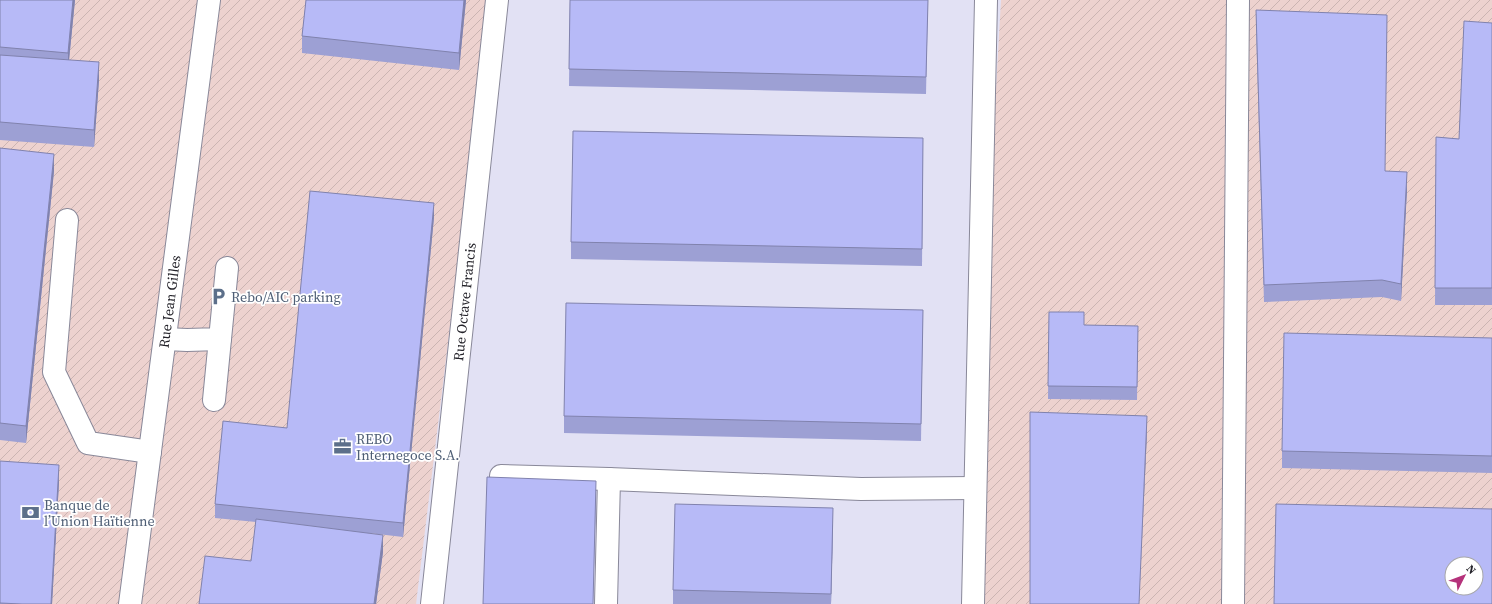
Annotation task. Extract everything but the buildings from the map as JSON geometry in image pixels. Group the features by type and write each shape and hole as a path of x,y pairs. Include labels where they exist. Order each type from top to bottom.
{"street":[{"name":"Rue Jean Gilles","path":"130,604 209,0"},
{"name":"Rue Octave Francis","path":"432,604 497,0"},
{"path":"973,604 986,0"},
{"path":"1233,604 1238,0"},
{"path":"67,220 54,372 88,443 150,452"},
{"path":"214,400 227,268"},
{"path":"164,339 220,339"},
{"path":"501,476 861,488 976,488"},
{"path":"606,604 610,479"}],"shaded area":[{"path":"0,0 490,0 416,604 0,604"},
{"path":"1001,0 1492,0 1492,604 967,604"}],"place":[{"name":"Rebo/AIC parking","path":"218,297"},
{"name":"REBO Internegoce S.A.","path":"343,447"},
{"name":"Banque de l’Union Haïtienne","path":"31,513"}]}
